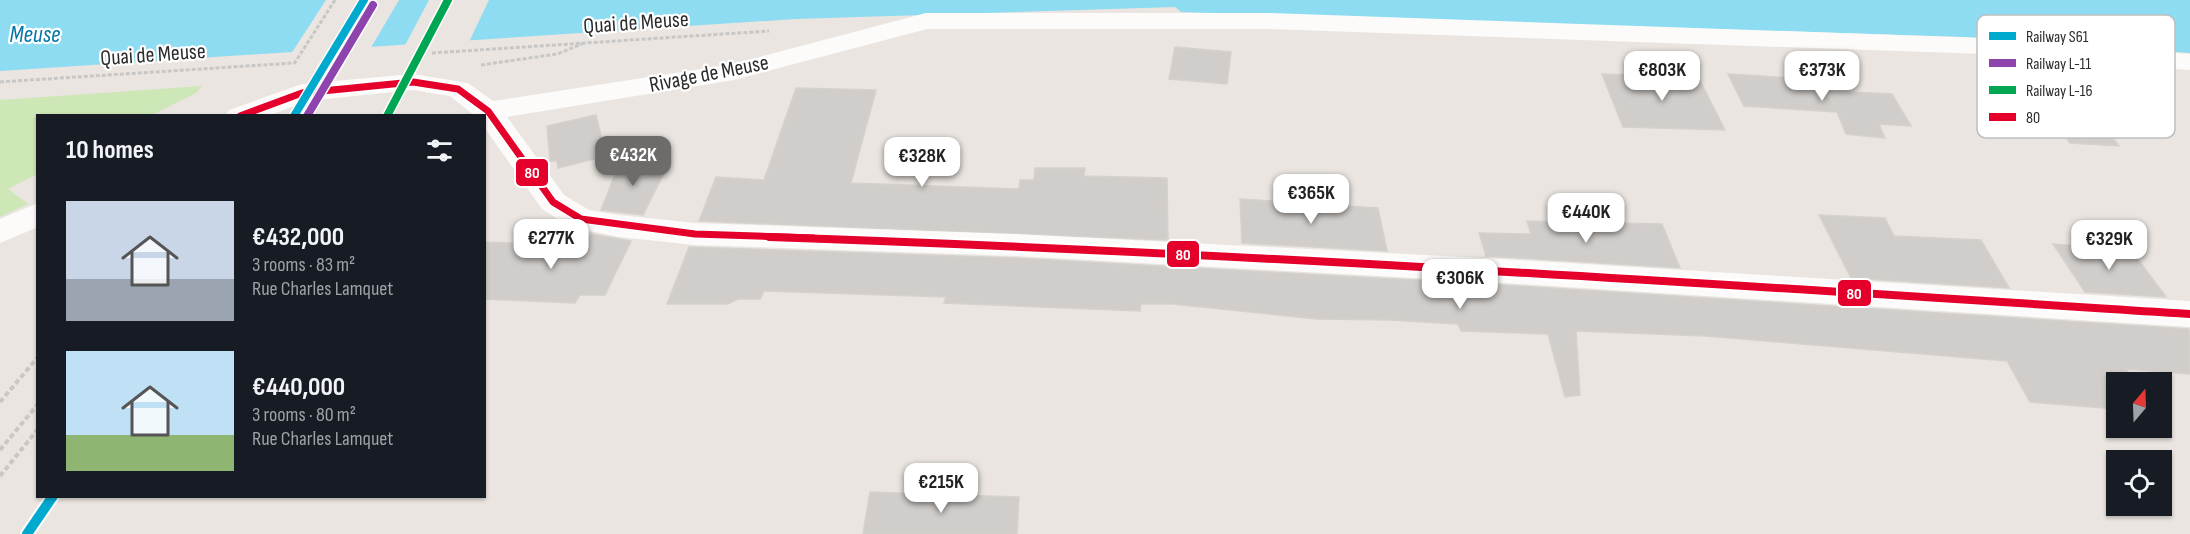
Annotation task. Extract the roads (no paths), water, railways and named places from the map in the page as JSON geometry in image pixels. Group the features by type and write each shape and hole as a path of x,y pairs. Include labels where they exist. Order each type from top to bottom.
{"street":[{"name":"Rivage de Meuse","path":"489,111 734,72 926,21 1269,21 1977,46"},
{"name":"Rivage de Meuse","path":"2175,61 2190,62"},
{"path":"244,114 302,93 413,82 458,89 489,111 553,202 581,219 619,226 695,234 1016,245 1503,271 2190,314"},
{"path":"0,232 36,215"}],"water":[{"name":"Meuse","path":"0,0 2190,0 2190,53 2175,52 2175,15 1977,15 1977,38 1181,12 1175,7 796,19 0,71"}],"rail line":[{"name":"S61","path":"295,114 364,0"},
{"name":"L-16","path":"388,114 448,0"},
{"name":"L-11","path":"308,114 373,5"},
{"name":"S61","path":"27,534 52,498"}]}
